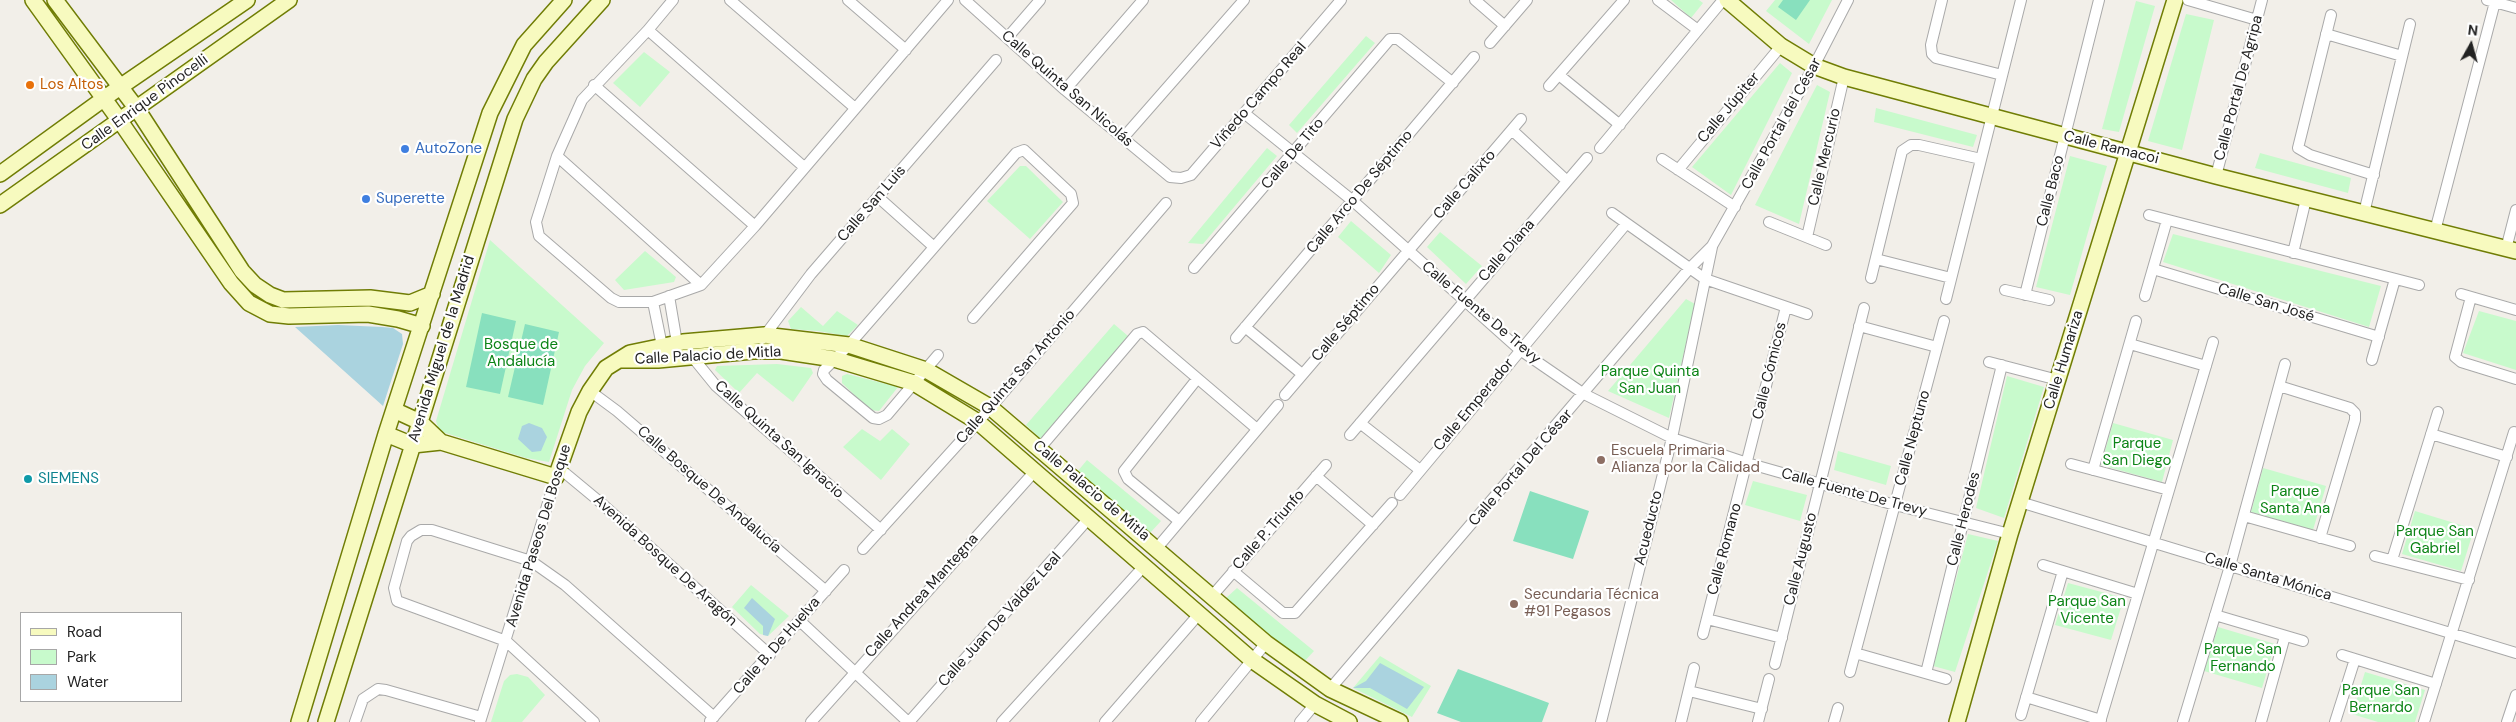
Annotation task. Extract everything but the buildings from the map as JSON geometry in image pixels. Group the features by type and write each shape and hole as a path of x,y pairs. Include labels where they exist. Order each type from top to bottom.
{"main road":[{"path":"33,0 120,121 231,283 249,303 270,314 288,316 368,314 398,319 422,326"},
{"path":"55,0 137,109 242,271 254,285 270,295 283,300 370,298 410,303 432,294"},
{"name":"Calle Enrique Pinocelli","path":"0,174 120,87 247,0"},
{"name":"Calle Enrique Pinocelli","path":"0,205 289,0"},
{"name":"Avenida Miguel de la Madrid","path":"299,722 386,434 490,113 524,45 564,0"},
{"name":"Avenida Miguel de la Madrid","path":"326,722 506,143 524,98 546,62 602,0"},
{"name":"Calle Ramacoi","path":"1725,0 1781,46 1814,66 1844,77 2064,136 2128,151 2216,176 2511,250"},
{"name":"Calle Humariza","path":"1957,722 2010,534 2175,0"},
{"path":"448,243 462,244 466,248 447,310 446,317 449,326"},
{"path":"231,283 242,271"},
{"name":"Calle Palacio de Mitla","path":"616,360 639,350 674,344 764,336 849,345 926,370 990,408 1040,448 1213,595 1266,643 1330,690 1400,722"},
{"name":"Calle Palacio de Mitla","path":"616,360 653,361 754,350 806,354 834,359 914,383 978,422 1090,517 1252,660 1315,704 1348,722"},
{"name":"Avenida Paseos Del Bosque","path":"558,472 580,412 590,391 598,378 616,360"},
{"path":"394,410 420,422 441,442"},
{"path":"386,434 413,444 441,442 558,472"}],"street":[{"path":"674,0 582,100 557,156 536,222 539,236 610,298 619,302 653,302 701,284 755,226 948,0"},
{"path":"730,0 856,108"},
{"path":"848,0 906,50"},
{"name":"Calle Quinta San Nicolás","path":"965,0 1008,36 1065,90 1170,177"},
{"path":"1008,36 1040,0"},
{"path":"1065,90 1143,0"},
{"path":"1123,138 1244,0"},
{"name":"Viñedo Campo Real","path":"1170,177 1181,178 1191,175 1342,0"},
{"path":"1475,0 1506,26"},
{"path":"1490,44 1527,0"},
{"path":"1549,86 1624,0"},
{"path":"1658,0 1698,30"},
{"path":"1600,148 1725,0"},
{"name":"Calle Portal del César","path":"1712,246 1736,207 1814,66 1848,0"},
{"path":"1942,0 1931,45 1932,54 1936,58 2002,75"},
{"path":"1946,299 2021,0"},
{"name":"Calle Baco","path":"2025,295 2099,0"},
{"path":"2188,0 2257,20"},
{"name":"Calle Portal De Agripa","path":"2216,176 2262,0"},
{"path":"2435,231 2491,1 2516,8"},
{"path":"2331,15 2298,148 2310,155 2374,174"},
{"path":"2364,213 2410,24"},
{"path":"648,30 804,168"},
{"path":"2326,34 2402,56"},
{"name":"Calle De Tito","path":"1194,268 1390,39 1398,39 1452,83"},
{"name":"Calle Júpiter","path":"1678,170 1781,46"},
{"name":"Calle Arco De Séptimo","path":"1236,338 1474,58"},
{"name":"Calle San Luis","path":"754,350 811,274 996,60"},
{"path":"1559,75 1620,125"},
{"name":"Calle Mercurio","path":"1806,238 1844,77"},
{"path":"594,85 755,226"},
{"name":"Calle Fuente De Trevy","path":"1244,113 1352,201 1520,350 1584,394 1672,438 1747,463 1820,485 2010,534"},
{"name":"Calle Calixto","path":"1408,250 1521,119"},
{"path":"1512,131 1567,181"},
{"path":"1871,278 1902,151 1906,146 1919,145 1981,159"},
{"path":"938,354 887,415 879,419 873,418 824,377 824,370 849,345 1019,150 1028,152 1073,196 1073,203 973,318"},
{"path":"557,156 701,284"},
{"name":"Calle Diana","path":"1350,435 1587,158"},
{"path":"1662,159 1736,207"},
{"path":"878,197 934,247"},
{"path":"2292,252 2306,199"},
{"name":"Calle Quinta San Antonio","path":"863,549 978,422 1166,202"},
{"path":"2511,250 2516,210"},
{"path":"1612,213 1705,279 1807,314"},
{"path":"2149,215 2419,285"},
{"path":"2145,296 2167,220"},
{"path":"1769,222 1826,245"},
{"name":"Calle Emperador","path":"1400,495 1626,224"},
{"name":"Calle Portal Del César","path":"1330,690 1689,269 1712,246"},
{"name":"Acueducto","path":"1601,722 1672,438 1712,246"},
{"name":"Calle Séptimo","path":"1285,395 1408,250"},
{"path":"1876,260 1951,278"},
{"name":"Calle San José","path":"2153,269 2379,337"},
{"path":"2372,360 2395,279"},
{"path":"2005,290 2049,300"},
{"path":"669,296 674,344"},
{"path":"2516,310 2466,296 2455,357 2461,362 2516,378"},
{"path":"653,302 674,344"},
{"name":"Calle Cómicos","path":"1747,463 1786,307"},
{"name":"Calle Augusto","path":"1775,664 1864,308"},
{"name":"Calle Neptuno","path":"1850,672 1944,321"},
{"path":"2093,470 2136,321"},
{"path":"1859,326 1937,347"},
{"path":"1245,327 1302,374"},
{"path":"1040,448 1137,334 1143,332 1147,333 1257,429"},
{"path":"2026,697 2100,721 2213,342"},
{"name":"Calle Quinta San Ignacio","path":"674,344 692,356 716,386 881,530"},
{"path":"2130,344 2206,366"},
{"path":"1989,362 2058,380"},
{"path":"2183,722 2230,566 2285,364"},
{"name":"Calle Herodes","path":"1926,673 2002,365"},
{"path":"1179,521 1128,479 1124,470 1197,378"},
{"path":"2279,386 2350,408 2355,413 2355,420 2320,538"},
{"name":"Calle Bosque De Andalucía","path":"590,391 617,410 826,591"},
{"path":"1157,548 1278,405"},
{"path":"2392,560 2438,412"},
{"path":"1360,422 1420,470"},
{"path":"2424,722 2514,432"},
{"path":"2431,434 2507,457"},
{"name":"Calle Romano","path":"1703,634 1747,463"},
{"path":"2071,464 2169,490"},
{"name":"Calle P. Triunfo","path":"1213,595 1326,465"},
{"name":"Calle Andrea Mantegna","path":"811,722 1035,470"},
{"name":"Avenida Paseos Del Bosque","path":"480,719 558,472"},
{"name":"Avenida Bosque De Aragón","path":"558,472 600,502 770,655"},
{"path":"1316,476 1373,525"},
{"name":"Calle Santa Mónica","path":"2020,502 2516,652"},
{"path":"1233,571 1283,613 1295,613 1392,503"},
{"path":"2244,516 2350,546"},
{"name":"Calle Juan De Valdez Leal","path":"908,722 1090,517"},
{"path":"594,722 506,641 408,607 401,604 394,597 394,588 407,541 416,532 432,530 531,562 566,585 712,719"},
{"path":"2375,556 2468,580"},
{"path":"1002,722 1145,565"},
{"path":"2043,566 2138,594"},
{"name":"Calle B. De Huelva","path":"712,719 844,570"},
{"path":"2021,715 2063,571"},
{"path":"1105,722 1199,614"},
{"path":"2215,615 2303,641"},
{"path":"1707,619 1782,638"},
{"path":"800,621 908,722"},
{"path":"2261,722 2285,636"},
{"path":"1200,722 1266,643"},
{"path":"1855,653 1946,679"},
{"path":"2342,655 2436,684"},
{"path":"2335,722 2354,659"},
{"path":"1681,722 1694,668"},
{"path":"1758,722 1769,679"},
{"path":"354,722 363,699 378,689 480,719"},
{"path":"1688,691 1762,709"},
{"path":"2507,722 2516,694"},
{"path":"1300,722 1315,704"},
{"path":"1834,722 1838,708"}],"green space":[{"path":"1671,0 1699,0 1703,3 1691,18"},
{"path":"1775,0 1832,0 1809,44 1766,11"},
{"path":"1783,0 1810,0 1796,20 1778,7"},
{"path":"2136,1 2155,6 2119,132 2102,129"},
{"path":"2186,14 2214,20 2182,150 2148,141"},
{"path":"1366,36 1375,43 1297,133 1289,125"},
{"path":"644,52 670,72 640,107 613,83"},
{"path":"1780,63 1792,73 1731,195 1692,167"},
{"path":"1817,85 1830,92 1799,224 1755,205"},
{"path":"1876,108 1977,135 1973,147 1874,122"},
{"path":"1267,148 1277,156 1203,244 1188,243"},
{"path":"2260,153 2351,178 2348,193 2255,168"},
{"path":"2070,156 2107,166 2070,295 2036,287"},
{"path":"1020,166 1026,166 1063,202 1030,239 987,201"},
{"path":"1351,221 1391,255 1379,273 1338,237"},
{"path":"1440,232 1482,266 1466,284 1427,247"},
{"path":"2173,234 2381,286 2369,327 2163,262"},
{"name":"Bosque de Andalucía","path":"490,240 604,343 585,366 572,390 549,462 526,458 439,431 436,421"},
{"path":"645,251 676,277 674,282 624,290 615,280"},
{"name":"Parque Quinta San Juan","path":"1686,299 1695,304 1669,418 1608,391"},
{"path":"801,307 823,326 837,311 858,325 847,336 791,329 788,321"},
{"path":"2479,311 2516,321 2516,370 2463,353"},
{"path":"482,313 516,321 500,394 466,387"},
{"path":"525,324 559,332 543,405 508,397"},
{"path":"1114,324 1128,336 1042,440 1026,425"},
{"path":"777,364 811,368 813,373 793,402 757,373 739,393 715,370 717,366"},
{"path":"847,374 898,387 879,411 870,410 842,383 842,376"},
{"path":"2007,376 2044,387 2004,518 1976,508"},
{"name":"Parque San Diego","path":"2113,423 2173,440 2162,482 2101,465"},
{"path":"862,429 880,441 892,429 910,444 881,480 843,447"},
{"path":"1838,451 1891,466 1886,485 1834,470"},
{"path":"1087,460 1161,521 1150,533 1077,472"},
{"name":"Parque Santa Ana","path":"2263,468 2326,486 2313,530 2251,512"},
{"path":"1753,481 1807,495 1800,521 1745,505"},
{"path":"1530,491 1589,511 1573,559 1513,541"},
{"name":"Parque San Gabriel","path":"2415,511 2474,529 2461,571 2402,554"},
{"path":"1968,534 1998,541 1955,672 1933,666"},
{"name":"Parque San Vicente","path":"2068,583 2124,598 2111,640 2055,625"},
{"path":"751,585 789,616 768,636 760,634 732,607"},
{"path":"1237,588 1314,651 1302,664 1226,598"},
{"name":"Parque San Fernando","path":"2218,627 2275,644 2262,688 2204,671"},
{"path":"1380,656 1431,686 1412,717 1353,688"},
{"path":"1458,669 1549,703 1542,722 1461,722 1437,713"},
{"name":"Parque San Bernardo","path":"2365,672 2425,690 2415,722 2378,722 2352,714"},
{"path":"517,674 528,677 545,695 522,722 491,722 504,681 510,675"}],"water":[{"path":"338,325 393,328 402,334 403,344 383,406 295,327"},
{"path":"529,423 542,428 547,437 541,451 532,452 518,439 522,426"},
{"path":"752,598 775,619 768,636 763,635 763,626 744,608"},
{"path":"1380,663 1424,687 1407,709 1370,688 1353,688 1366,681"}],"place":[{"name":"Los Altos","path":"30,85"},
{"name":"AutoZone","path":"405,149"},
{"name":"Superette","path":"366,199"},
{"name":"Escuela Primaria Alianza por la Calidad","path":"1601,460"},
{"name":"SIEMENS","path":"28,479"},
{"name":"Secundaria Técnica #91 Pegasos","path":"1514,604"}]}
